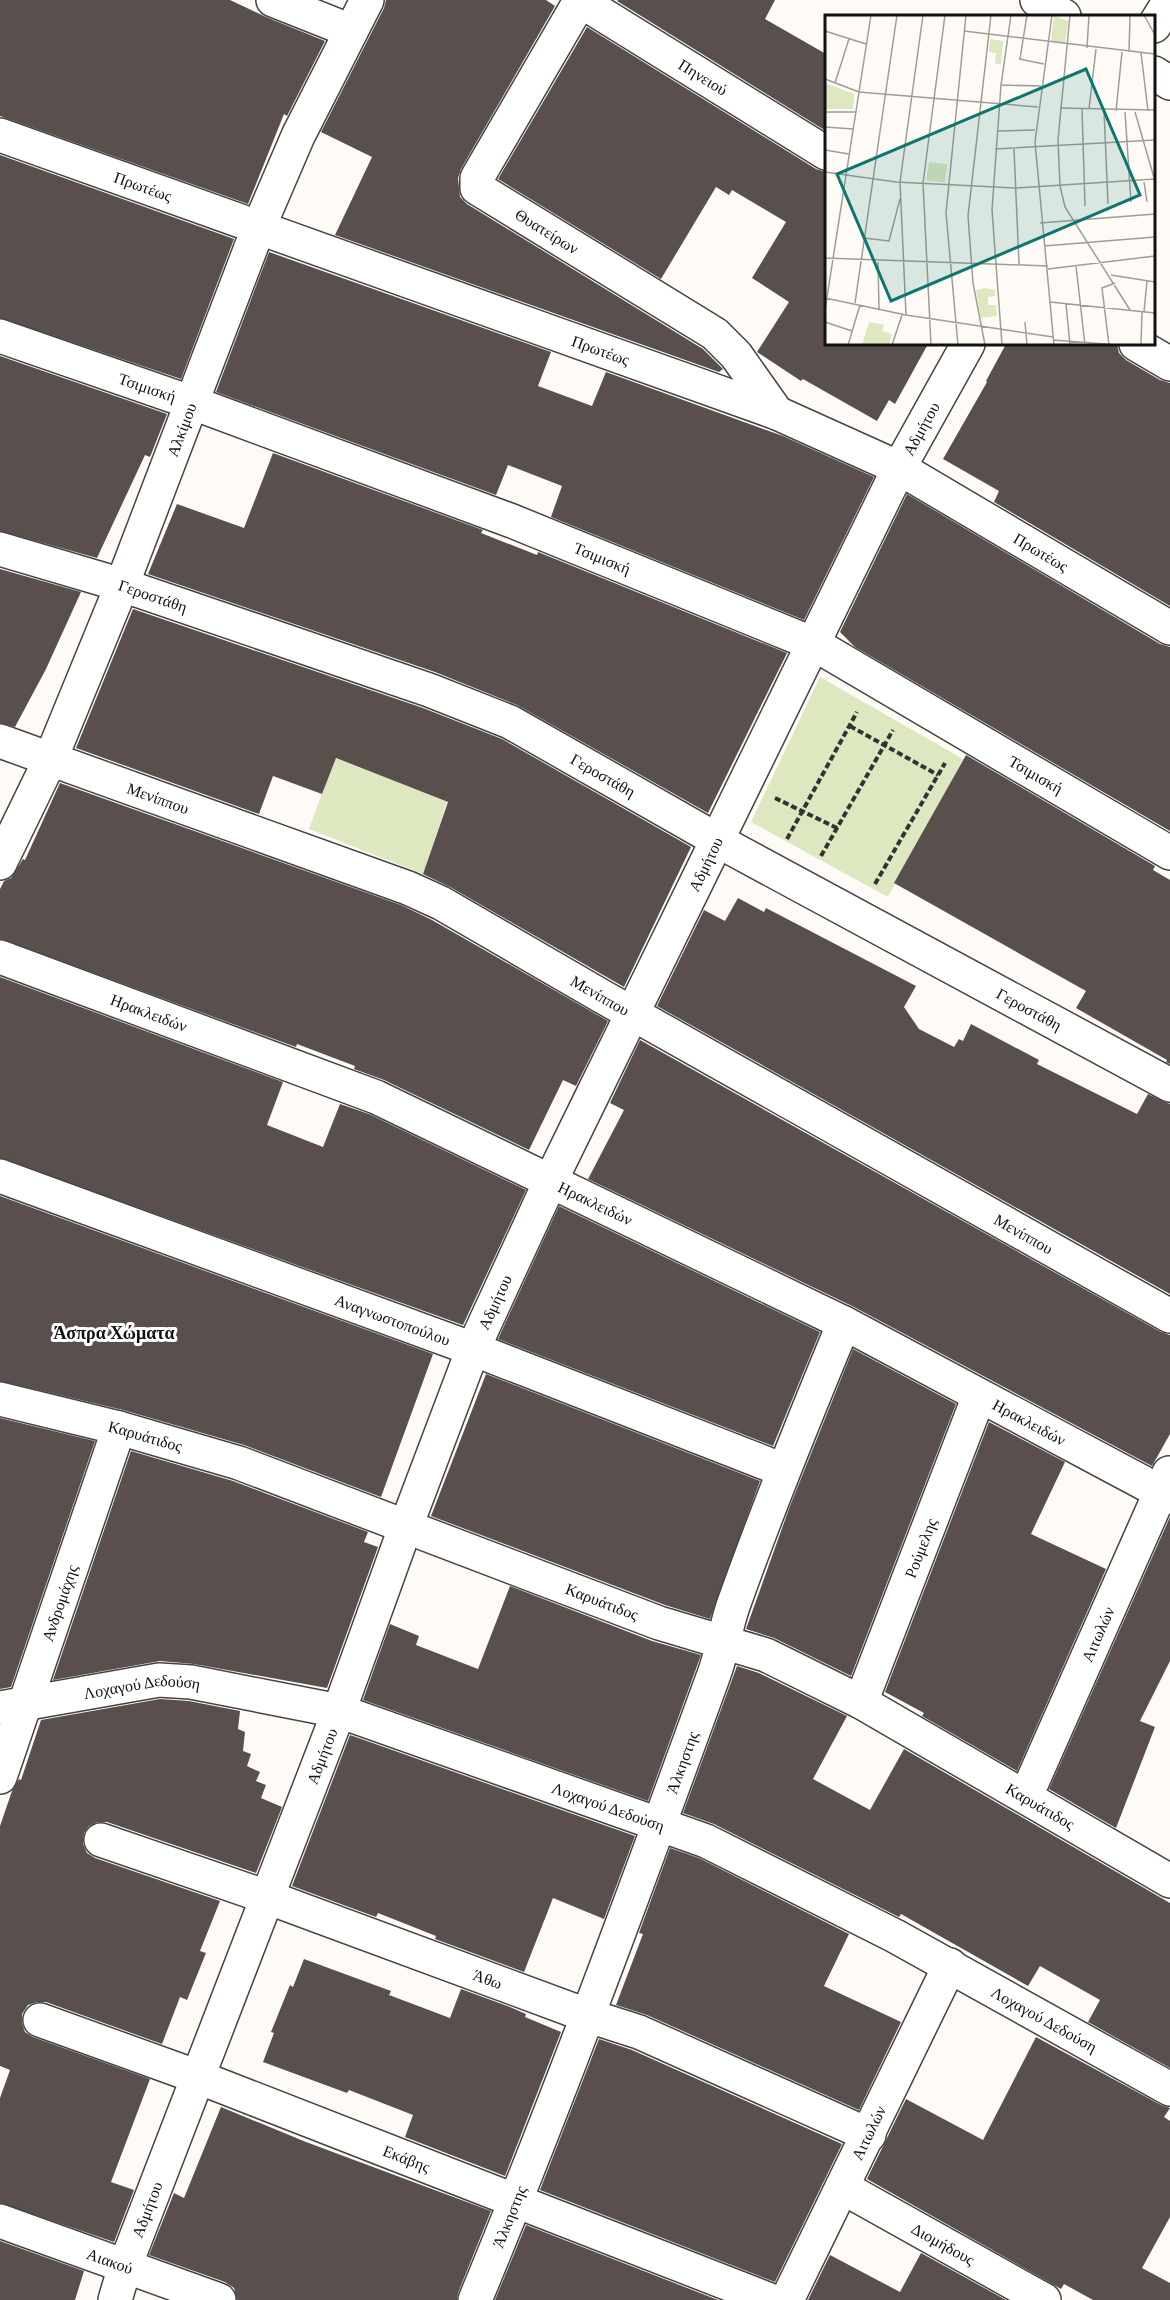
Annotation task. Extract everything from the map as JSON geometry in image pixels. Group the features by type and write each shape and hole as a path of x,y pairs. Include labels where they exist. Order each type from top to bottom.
{"street":[{"path":"273,0 351,31"},
{"name":"Αλκίμου","path":"0,863 51,758 122,585 258,229 298,136 367,0"},
{"name":"Πηνειού","path":"579,0 825,152"},
{"name":"Θυατείρων","path":"579,0 477,178 477,188 715,334 736,356 777,413"},
{"path":"1038,0 1062,15"},
{"path":"1155,24 1170,0"},
{"path":"1155,74 1170,83"},
{"name":"Πρωτέως","path":"0,135 777,413 899,468 1170,628"},
{"name":"Τσιμισκή","path":"0,336 193,403 512,521 814,644 1170,853"},
{"name":"Αδμήτου","path":"115,2300 125,2266 339,1711 473,1349 550,1182 899,468 967,345"},
{"path":"1138,345 1170,364"},
{"name":"Γεροστάθη","path":"0,549 122,585 429,690 510,722 718,840 1170,1085"},
{"name":"Μενίππου","path":"0,741 408,888 441,903 633,1014 1170,1316"},
{"name":"Ηρακλειδών","path":"0,957 376,1097 844,1323 979,1395 1166,1487"},
{"name":"Αναγνωστοπούλου","path":"0,1176 473,1349 783,1470"},
{"name":"Άλκηστης","path":"475,2300 516,2201 659,1826 716,1670 723,1641 783,1470 844,1323"},
{"name":"Ρούμελης","path":"861,1702 979,1395"},
{"name":"Καρυάτιδος","path":"0,1399 119,1428 239,1463 659,1623 765,1655 861,1702 1170,1881"},
{"name":"Ανδρομάχης","path":"0,1777 13,1705 119,1428"},
{"name":"Αιτωλών","path":"1026,1796 1166,1487"},
{"name":"Λοχαγού Δεδούση","path":"13,1705 159,1680 192,1683 339,1711 706,1842 950,1965 1170,2089"},
{"name":"Άθω","path":"101,1840 267,1897 586,2015 639,2032 868,2135"},
{"name":"Αιτωλών","path":"787,2300 950,1965"},
{"name":"Εκάβης","path":"40,2020 198,2077 770,2300"},
{"name":"Διομήδους","path":"842,2187 1044,2300"},
{"name":"Αιακού","path":"0,2221 219,2300"}],"path":[{"path":"771,869 874,679"},
{"path":"804,887 910,700"},
{"path":"849,726 938,775"},
{"path":"857,915 963,732"},
{"path":"745,783 837,828"}],"green space":[{"path":"820,677 963,759 888,897 751,822"},
{"path":"335,758 447,802 423,874 309,829"}],"building":[{"path":"0,0 230,0 325,41 287,116 284,114 248,204 0,116"},
{"path":"386,0 546,0 555,6 461,169 458,178 460,197 467,204 703,349 723,369 719,372 335,235 372,157 321,132"},
{"path":"775,0 765,19 825,53 825,130 617,1"},
{"path":"587,27 816,169 825,172 825,345 927,345 895,404 889,400 877,421 803,379 801,381 757,352 789,302 752,278 786,222 732,190 729,195 716,187 661,279 498,179"},
{"path":"0,155 234,239 181,379 0,318"},
{"path":"269,252 551,352 538,386 592,406 606,372 783,436 874,477 804,620 551,517 562,486 508,465 496,495 216,392"},
{"path":"1005,345 1117,345 1119,353 1126,360 1160,380 1170,383 1170,606 994,502 999,491 943,459"},
{"path":"0,356 167,414 150,457 145,455 97,558 0,531"},
{"path":"273,453 483,530 481,533 537,555 538,552 787,653 708,813 517,705 435,672 148,574 177,504 244,528"},
{"path":"907,494 1160,644 1170,647 1170,831 855,647 840,632"},
{"path":"0,569 81,592 46,669 15,727 0,723"},
{"path":"133,609 423,708 502,739 691,847 624,987 450,887 423,874 448,802 336,758 322,794 273,776 259,814 76,748"},
{"path":"966,755 1155,866 1153,870 1170,880 1170,1064 1166,1062 1167,1060 1076,1008 1086,991 894,883"},
{"path":"60,783 401,905 432,920 608,1021 576,1086 563,1080 529,1150 384,1080 354,1069 355,1066 297,1044 296,1047 0,939 0,889 4,881 11,878 23,859 25,860"},
{"path":"738,898 764,912 766,908 916,986 904,1007 919,1029 954,1047 959,1039 963,1041 971,1024 1039,1060 1037,1064 1137,1114 1148,1094 1170,1104 1170,1294 657,1006 704,910 725,921"},
{"path":"0,977 283,1082 267,1125 323,1147 340,1104 369,1114 526,1190 463,1325 0,1158"},
{"path":"640,1040 1170,1335 1170,1434 1152,1466 852,1306 588,1179 624,1110 610,1103"},
{"path":"0,1196 433,1354 381,1497 244,1445 123,1410 0,1381"},
{"path":"559,1206 820,1332 773,1446 498,1339"},
{"path":"853,1349 956,1404 851,1676 774,1638 746,1629 790,1506"},
{"path":"486,1374 760,1481 710,1619 665,1605 431,1516"},
{"path":"0,1418 95,1441 11,1687 0,1689"},
{"path":"989,1422 1065,1462 1031,1534 1106,1569 1017,1771 922,1716 924,1713 885,1692"},
{"path":"131,1451 233,1481 368,1532 364,1542 378,1547 327,1688 194,1664 160,1661 53,1680"},
{"path":"1170,1517 1170,1661 1140,1721 1155,1727 1116,1828 1049,1789"},
{"path":"510,1586 652,1641 701,1655 648,1801 363,1700 390,1624 419,1636 416,1645 478,1669"},
{"path":"737,1666 759,1673 847,1716 813,1779 870,1810 904,1749 1170,1903 1170,2068 1088,2022 1100,2000 1040,1966 1028,1986 901,1914 899,1917 714,1824 683,1813"},
{"path":"160,1699 189,1701 240,1711 238,1729 245,1732 243,1751 251,1754 247,1766 260,1772 256,1781 266,1785 261,1798 282,1807 256,1873 107,1822 97,1822 89,1826 84,1833 83,1844 87,1853 95,1858 220,1901 200,1951 206,1953 187,2000 180,1997 162,2044 46,2002 28,2005 22,2014 25,2032 33,2037 150,2079 111,2182 134,2190 114,2242 0,2203 0,2098 10,2070 0,2066 0,1826 12,1791 19,1779 21,1780 41,1720"},
{"path":"350,1735 635,1836 604,1919 553,1898 524,1972 435,1939 436,1936 378,1913 376,1917 292,1886"},
{"path":"670,1848 699,1858 849,1934 824,1986 901,2022 859,2110 647,2015 616,2005 643,1934 639,1933"},
{"path":"304,1959 391,1991 389,1995 450,2018 461,1989 510,2007 526,2014 525,2017 561,2032 505,2176 405,2137 413,2115 349,2090 347,2093 263,2062 274,2033 271,2032 290,1985 293,1987"},
{"path":"1036,2037 1170,2108 1164,2117 1170,2121 1170,2217 1142,2268 1170,2283 1170,2300 1093,2300 1064,2284 1061,2289 867,2179 906,2099 983,2140"},
{"path":"599,2039 632,2050 842,2144 775,2282 540,2190"},
{"path":"221,2107 306,2142 491,2211 457,2300 237,2300 234,2288 225,2282 149,2255 174,2193 184,2198"},
{"path":"526,2225 718,2300 495,2300"},
{"path":"0,2241 84,2271 75,2300 0,2300"},
{"path":"921,2253 1006,2300 808,2300 830,2255 900,2292"}],"district":[{"name":"Άσπρα Χώματα","path":"114,1333"}]}
